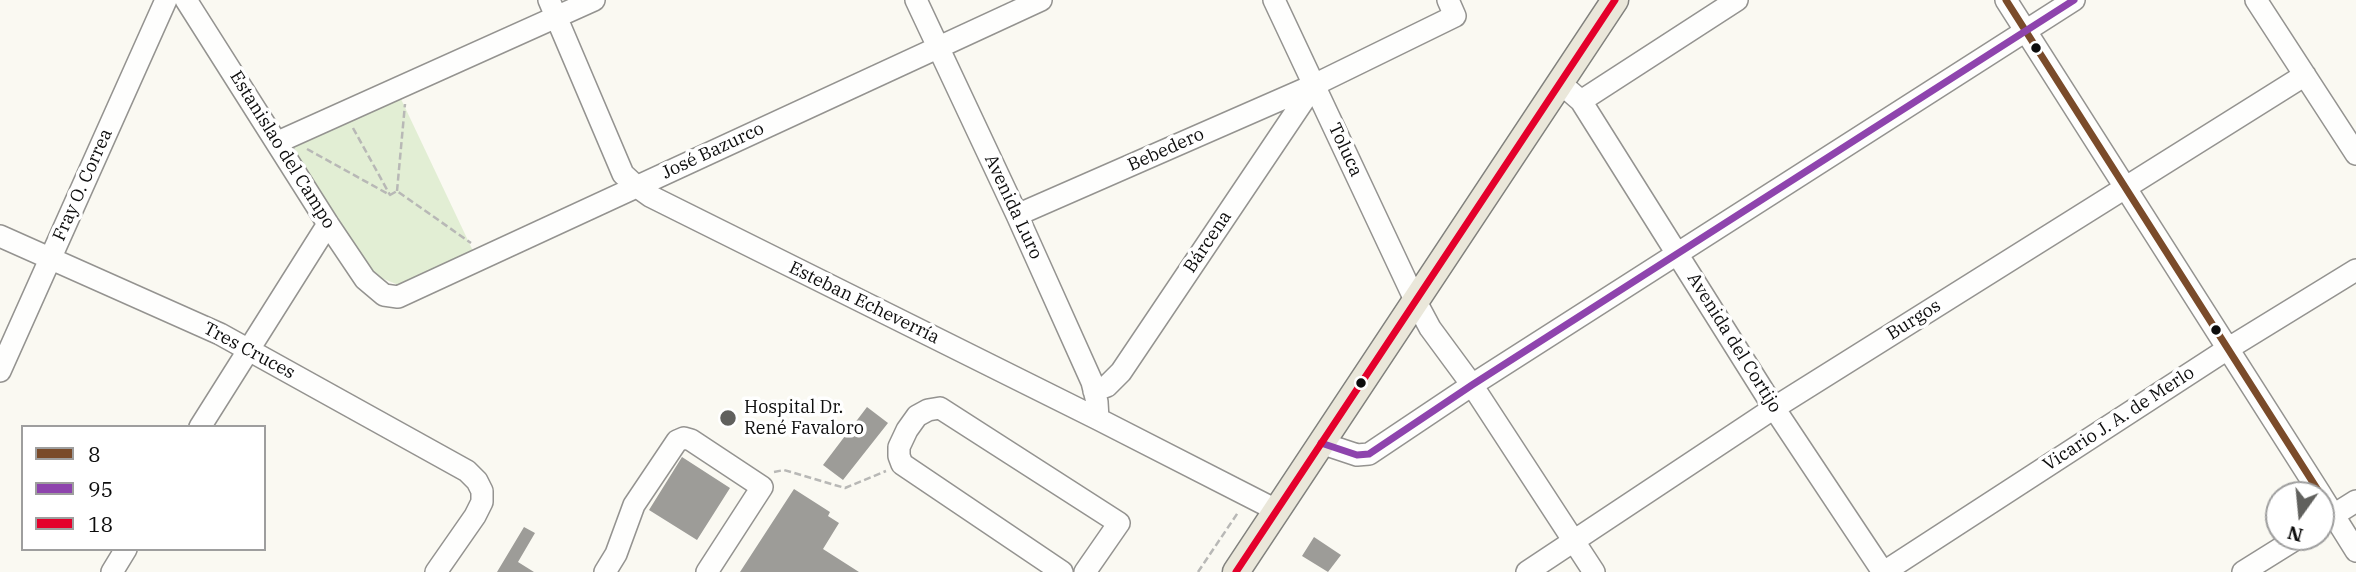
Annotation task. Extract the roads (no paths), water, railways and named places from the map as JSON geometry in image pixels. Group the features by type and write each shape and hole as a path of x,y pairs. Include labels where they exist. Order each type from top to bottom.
{"main road":[{"path":"1236,572 1615,0"}],"street":[{"name":"Fray O. Correa","path":"0,371 166,0"},
{"name":"Estanislao del Campo","path":"186,0 282,140 328,224 365,279 384,295"},
{"path":"282,140 407,84 553,8 594,0"},
{"name":"Avenida Luro","path":"916,0 1017,215 1094,391 1098,419"},
{"name":"José Bazurco","path":"384,295 398,297 1041,0"},
{"name":"Toluca","path":"1274,0 1430,328 1472,385 1594,572"},
{"name":"Bebedero","path":"1017,215 1314,85 1455,16 1448,0"},
{"path":"1581,101 1737,0"},
{"path":"2006,0 2312,481"},
{"path":"1321,443 1357,455 1369,454 1472,385 2074,0"},
{"path":"2256,0 2356,153"},
{"name":"Esteban Echeverría","path":"553,8 623,174 636,187 1278,511"},
{"name":"Burgos","path":"1527,572 1774,408 2305,75"},
{"name":"Avenida del Cortijo","path":"1559,82 1581,101 1774,408 1883,572"},
{"name":"Bárcena","path":"1094,391 1107,386 1121,372 1314,85"},
{"path":"201,425 328,224"},
{"name":"Tres Cruces","path":"0,236 220,334 467,471 482,491 482,502 436,572"},
{"name":"Vicario J. A. de Merlo","path":"1883,572 2229,348 2356,270"},
{"path":"1062,572 902,464 899,447 917,416 940,408 1119,523 1085,572"},
{"path":"605,572 616,554 634,505 677,441 684,438 762,486 707,572"},
{"path":"2335,514 2356,501"},
{"path":"2335,528 2356,551"},
{"path":"112,572 125,551"},
{"path":"2243,572 2277,551"}],"place":[{"name":"Hospital Dr. René Favaloro","path":"728,418"}]}
